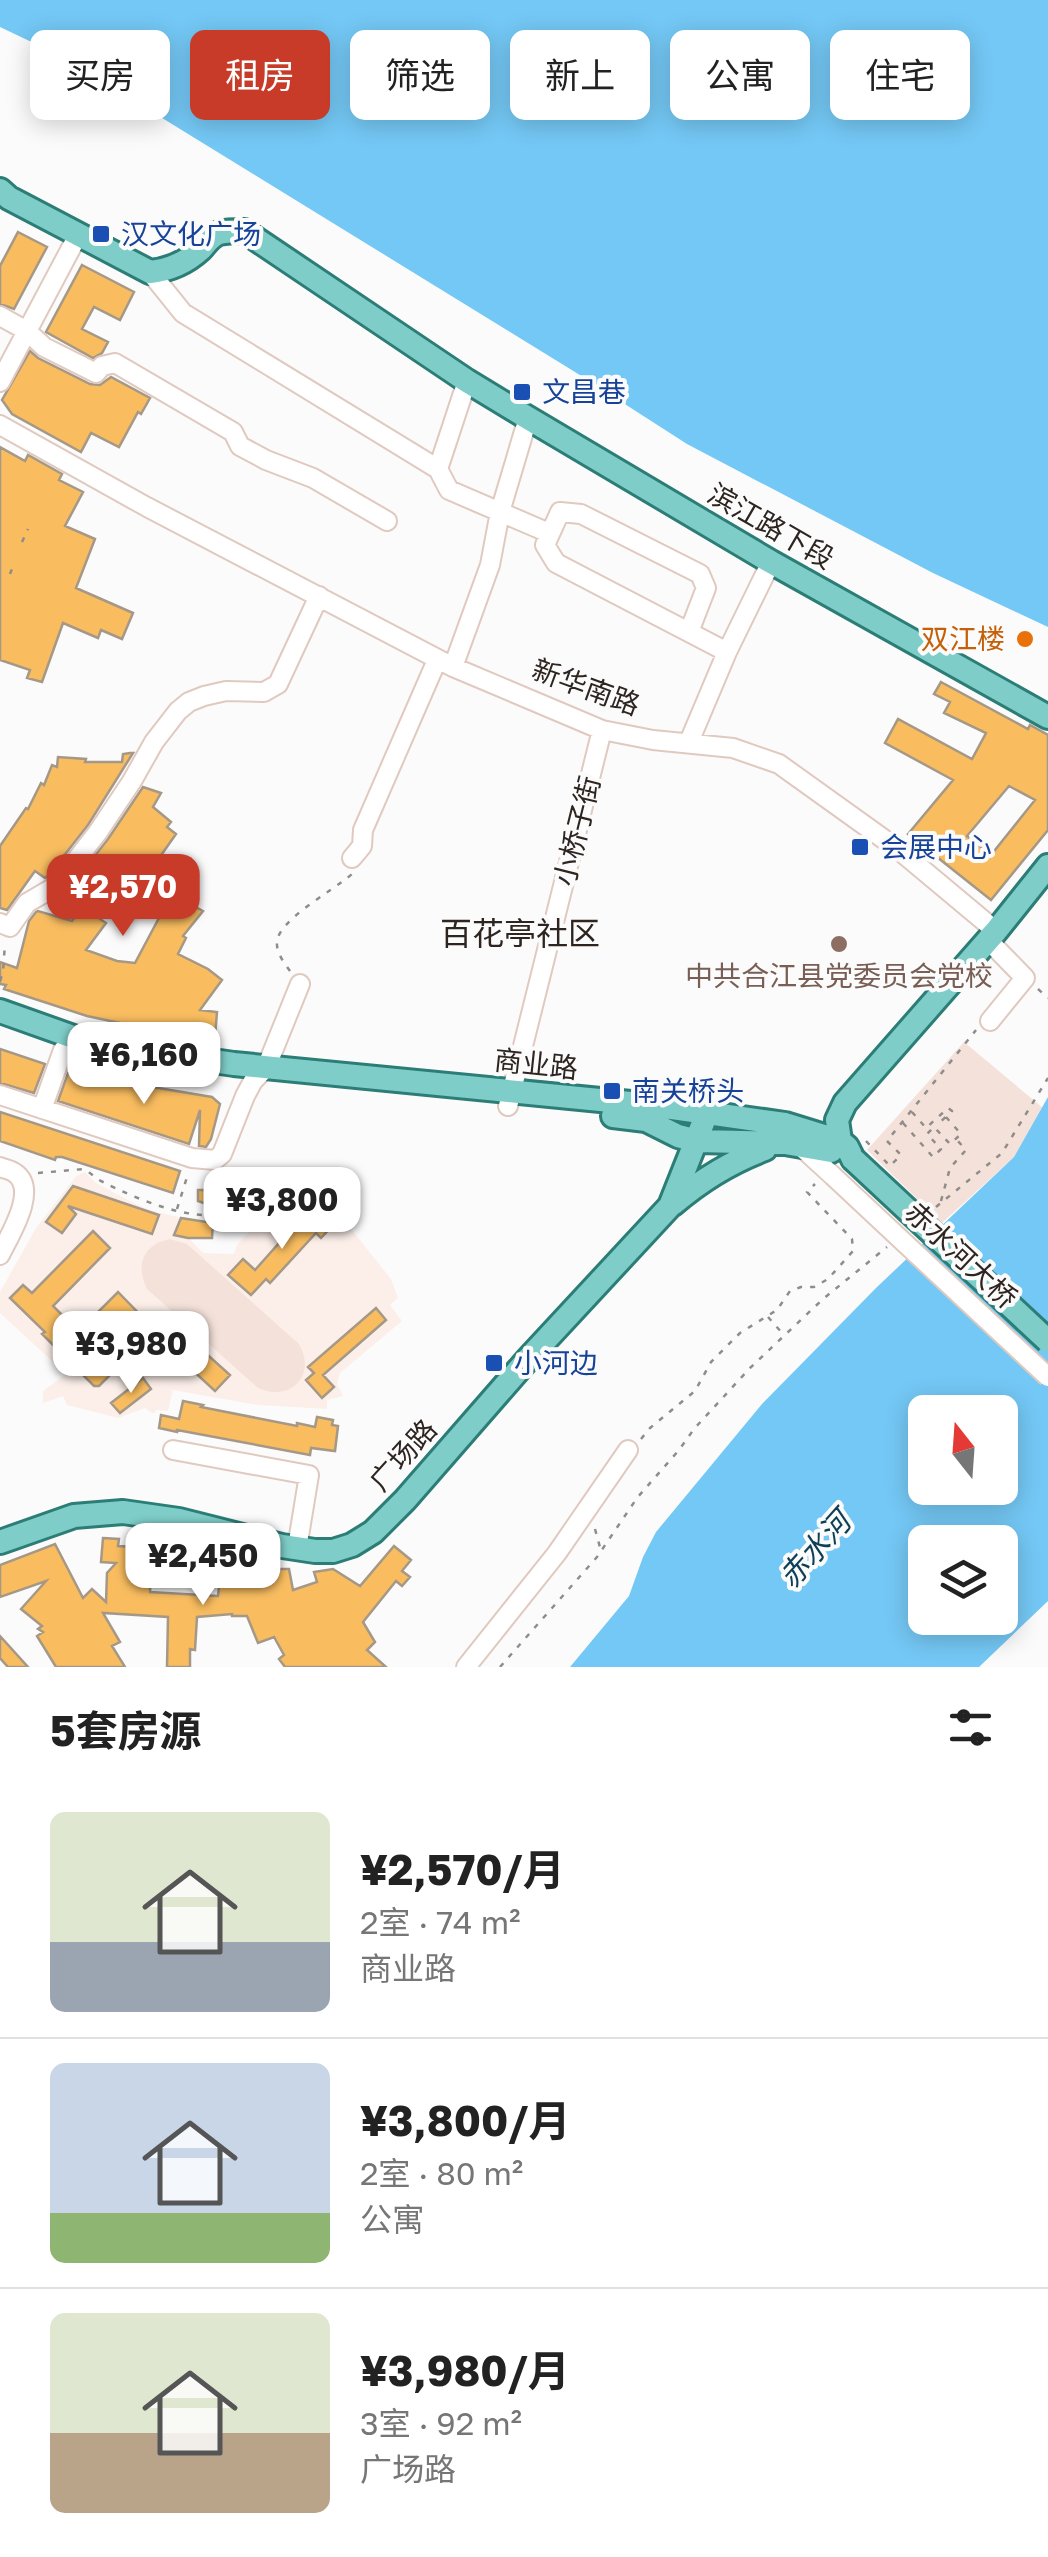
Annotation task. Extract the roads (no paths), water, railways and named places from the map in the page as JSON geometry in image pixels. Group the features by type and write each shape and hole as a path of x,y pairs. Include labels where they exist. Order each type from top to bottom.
{"main road":[{"path":"0,190 150,272"},
{"name":"滨江路下段","path":"150,272 164,271 184,261 223,232 244,232 528,418 772,562 1048,717"},
{"path":"848,1150 838,1114 1048,866"},
{"name":"商业路","path":"0,1012 109,1046 260,1075"},
{"name":"商业路","path":"0,1028 108,1061 509,1098 651,1105 707,1113 818,1148 848,1150"},
{"path":"670,1206 702,1180 789,1137 851,1096"},
{"name":"商业路","path":"509,1098 638,1119 697,1141 789,1137"},
{"name":"广场路","path":"0,1542 74,1516 123,1512 179,1520 297,1548 333,1551 352,1545 373,1532 405,1500 528,1359 670,1206 707,1113"},
{"name":"赤水河大桥","path":"848,1150 1048,1341"}],"street":[{"path":"0,382 78,236"},
{"path":"150,272 183,312 438,469 449,490 549,533"},
{"path":"0,316 27,331 44,347 96,374 102,366 115,362 233,432 240,446 313,478 386,520"},
{"path":"438,469 467,381"},
{"path":"357,862 363,830 490,565 500,512 528,418"},
{"name":"新华南路","path":"0,425 445,664 602,730 748,752 779,764 899,850 992,936 1026,978 983,1026"},
{"path":"689,632 706,588 700,574 581,514 560,512 545,545 556,563 727,652"},
{"path":"689,742 727,652 772,562"},
{"path":"0,924 10,927 26,903 56,886 98,832 178,711 204,696 226,691 264,692 278,684 319,596"},
{"name":"小桥子街","path":"509,1098 602,730"},
{"path":"0,1094 192,1158 216,1160 260,1075 300,984"},
{"path":"42,1109 63,1050"},
{"name":"赤水河大桥","path":"789,1137 1048,1377"},
{"path":"0,1255 25,1195 22,1181 8,1170"},
{"path":"173,1450 309,1475 297,1548"},
{"path":"466,1667 557,1553 628,1450"}],"water":[{"path":"0,0 1048,0 1048,627 933,573 687,444 165,120 170,120 170,30 30,30 30,41 0,27"},
{"path":"76,873 94,888 68,919 54,908 55,898"},
{"name":"赤水河","path":"1048,1097 1048,1601 1018,1630 1018,1525 908,1525 908,1635 1012,1635 979,1667 570,1667 629,1596 656,1532 762,1404 876,1288 1014,1157"}],"place":[{"name":"汉文化广场","path":"101,234"},
{"name":"文昌巷","path":"522,392"},
{"name":"双江楼","path":"1025,639"},
{"name":"会展中心","path":"860,847"},
{"name":"中共合江县党委员会党校","path":"839,944"},
{"name":"南关桥头","path":"612,1091"},
{"name":"小河边","path":"494,1363"}],"district":[{"name":"百花亭社区","path":"520,934"}]}
